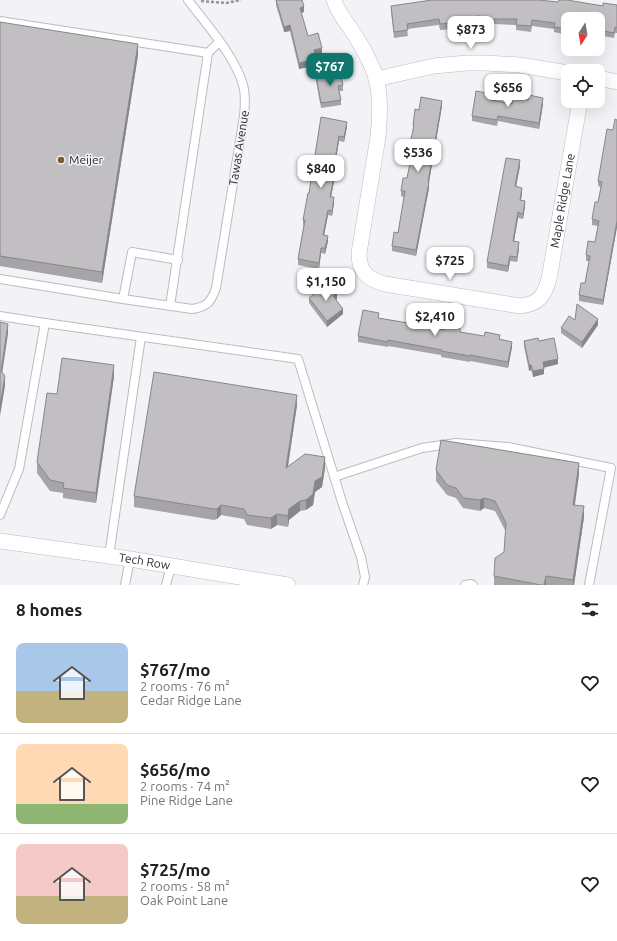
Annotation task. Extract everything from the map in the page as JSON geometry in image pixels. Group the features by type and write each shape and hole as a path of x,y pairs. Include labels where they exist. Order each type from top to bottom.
{"street":[{"path":"334,0 340,13 366,54 376,78 434,66 467,63 520,65 561,72"},
{"name":"Maple Ridge Lane","path":"376,78 379,94 380,122 360,243 359,261 361,268 366,276 385,284 499,304 528,306 540,299 544,294 549,279 579,108"},
{"path":"605,79 617,82"},
{"name":"Tech Row","path":"0,541 130,559 288,585"}],"lane":[{"name":"Tawas Avenue","path":"170,306 192,309 200,308 207,304 213,297 216,288 244,116 245,101 239,73 219,42 188,0"},
{"path":"0,21 208,53"},
{"path":"0,279 170,306 208,53 219,42"},
{"path":"123,299 132,252 178,260"},
{"path":"0,316 298,359 334,477 361,557 365,577 363,585"},
{"path":"0,515 19,469 45,323"},
{"path":"109,556 141,337"},
{"path":"334,477 422,448 456,443 508,447 611,468 589,585"},
{"path":"125,585 130,559"},
{"path":"166,585 171,566"},
{"path":"465,585 473,585"}],"path":[{"path":"201,0 226,3 241,0"}],"building":[{"path":"276,0 302,0 304,6 300,8 308,36 318,33 322,48 314,50 317,59 299,63 290,25 284,27"},
{"path":"432,0 539,0 558,2 559,0 567,0 603,6 603,3 617,5 617,28 615,27 614,33 605,31 605,12 561,12 561,28 554,27 555,23 532,20 531,26 516,25 517,19 494,19 494,24 479,23 480,16 453,19 453,23 440,24 439,19 407,24 408,30 394,32 391,6"},
{"name":"Meijer","path":"0,22 138,44 102,272 0,256"},
{"path":"340,71 343,85 338,86 341,100 321,103 316,76"},
{"path":"476,91 492,94 491,100 512,104 513,98 528,100 529,95 543,98 539,123 498,116 497,120 472,116"},
{"path":"421,97 442,101 416,250 392,246 394,232 398,233 405,191 401,191 403,178 407,178 412,154 408,154 414,125 415,109 419,110"},
{"path":"321,117 347,122 344,137 339,136 335,160 341,161 339,172 335,172 330,197 334,197 332,211 328,210 323,235 328,236 325,248 321,248 319,263 298,259 305,220 303,220 309,193"},
{"path":"615,119 617,120 617,221 603,300 579,295 581,283 585,283 590,256 586,255 588,241 595,242 599,221 592,219 595,202 598,202 602,182 598,181 607,129 613,130"},
{"path":"506,158 520,160 515,186 522,188 520,200 525,201 523,214 518,212 513,241 519,242 517,257 510,256 508,266 487,262"},
{"path":"328,283 337,293 333,296 343,309 327,321 309,298"},
{"path":"577,304 598,319 582,342 561,328 569,316 575,320"},
{"path":"363,310 379,313 378,318 408,323 409,319 423,322 422,326 445,330 446,326 460,328 460,332 484,336 485,332 500,335 499,339 512,342 508,362 358,336"},
{"path":"0,322 8,324 1,371 5,376 0,405"},
{"path":"538,338 539,341 554,338 558,359 543,362 544,369 533,371 531,365 529,365 524,341"},
{"path":"62,358 114,365 96,493 63,488 64,483 50,480 37,462 47,393 57,394"},
{"path":"154,372 297,395 286,468 305,454 325,457 322,477 315,481 313,494 306,500 300,501 289,509 288,516 277,514 271,518 247,515 244,509 221,505 217,509 214,509 134,496"},
{"path":"441,440 579,463 573,505 584,506 573,580 546,576 544,585 541,585 494,576 495,558 504,552 506,523 495,501 484,498 480,500 463,498 456,488 447,485 436,470"}],"place":[{"name":"Meijer","path":"61,160"}]}
